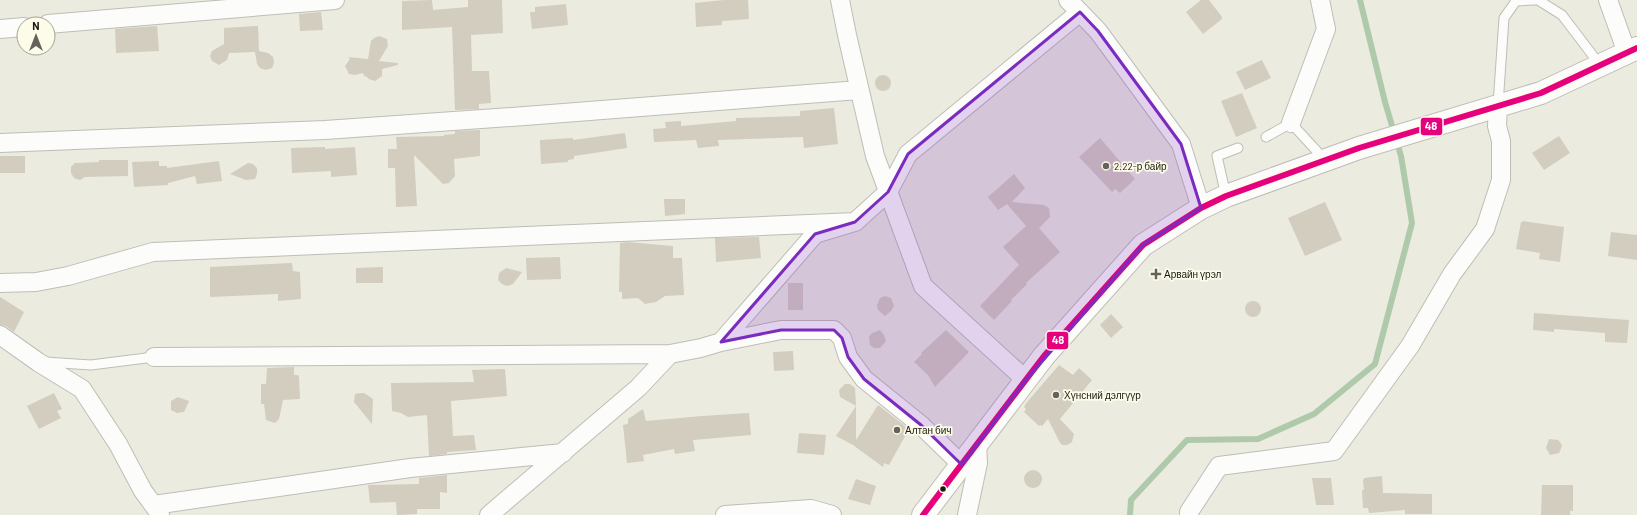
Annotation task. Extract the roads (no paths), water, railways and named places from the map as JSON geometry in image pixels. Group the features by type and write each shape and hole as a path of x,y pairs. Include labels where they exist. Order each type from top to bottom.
{"main road":[{"path":"923,515 1044,356 1143,245 1201,208 1226,196 1359,148 1541,93 1632,53"}],"street":[{"path":"56,23 335,0"},
{"path":"840,0 875,156 923,286 1026,380"},
{"path":"1291,122 1326,29 1320,0"},
{"path":"1608,0 1632,53"},
{"path":"721,342 816,234 854,222 888,192 908,154 1074,6 1098,31 1182,144 1201,208"},
{"path":"0,29 16,27"},
{"path":"0,143 325,130 859,90"},
{"path":"1189,515 1189,512 1219,466 1334,451 1410,346 1452,274 1485,229 1500,180 1501,141 1498,126 1498,106"},
{"path":"0,283 36,282 62,277 153,252 854,222"},
{"path":"154,358 670,354 781,330 834,330 842,338 848,358 864,379 921,425 962,465"},
{"path":"0,336 38,362 82,389 118,444 143,492 157,510 410,468 563,453"},
{"path":"489,515 638,388 670,354"},
{"path":"967,515 978,463 977,444"},
{"path":"725,515 811,509 832,515"}],"lane":[{"path":"1498,106 1504,18 1516,1 1536,0 1562,15 1601,66"},
{"path":"1266,137 1291,122 1326,161"},
{"path":"1226,196 1217,156 1238,148"},
{"path":"38,362 91,365 154,358"}],"waterway":[{"path":"1130,515 1131,500 1187,440 1258,439 1314,414 1375,364 1412,223 1401,156 1385,102 1360,0"}],"place":[{"name":"2.22-р байр","path":"1106,166"},
{"name":"Арвайн үрэл","path":"1156,274"},
{"name":"Хүнсний дэлгүүр","path":"1056,395"},
{"name":"Алтан бич","path":"897,430"}]}
